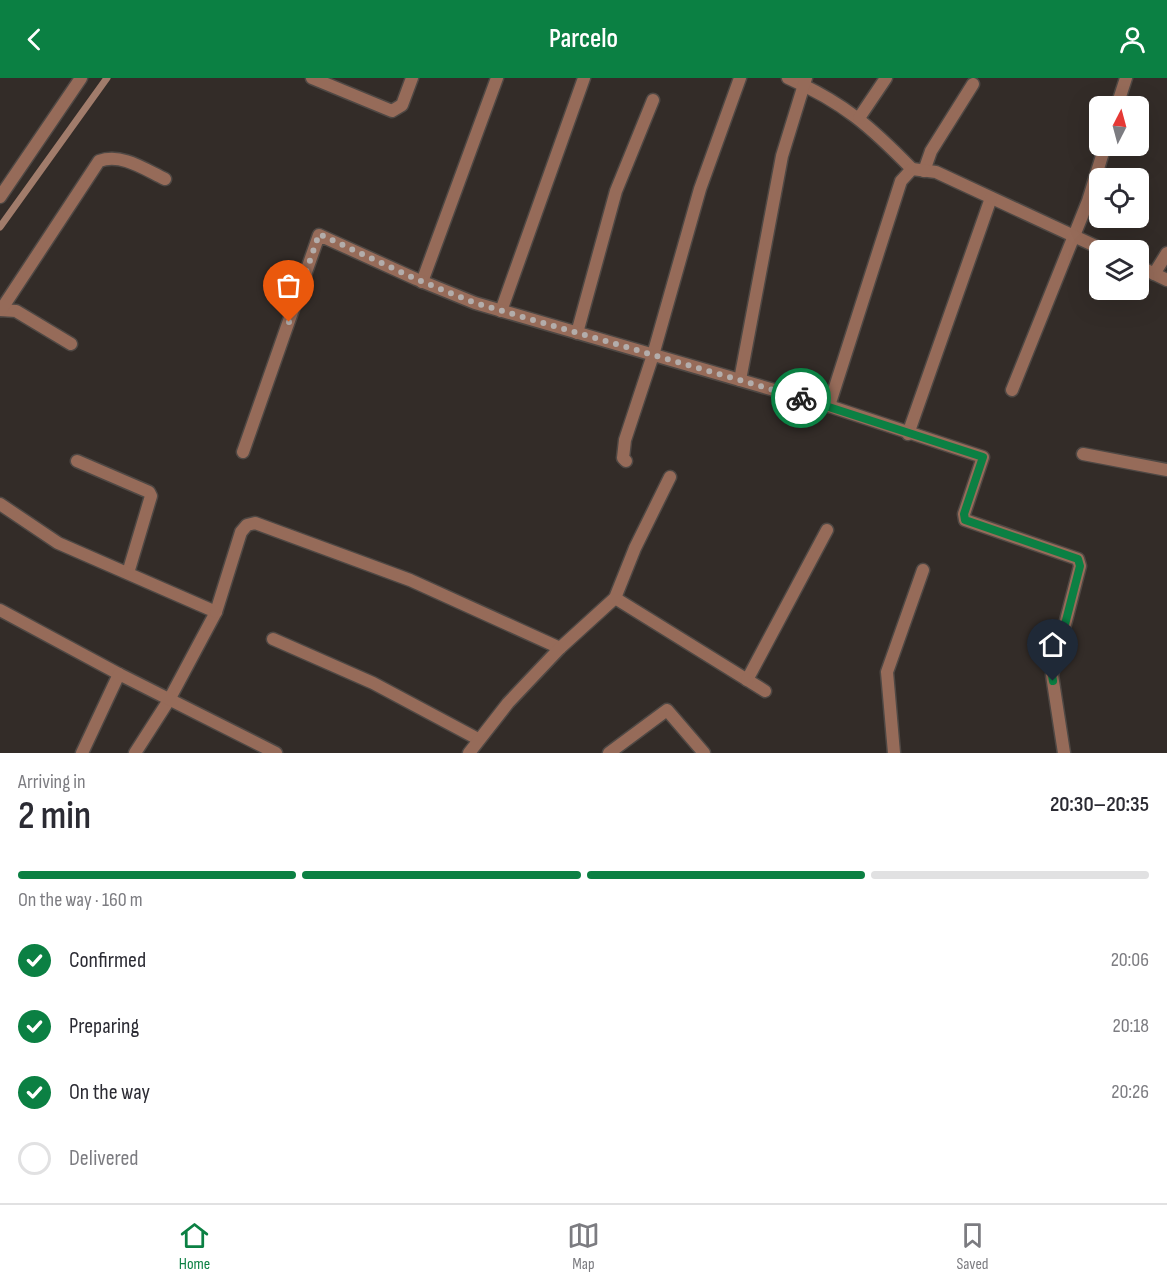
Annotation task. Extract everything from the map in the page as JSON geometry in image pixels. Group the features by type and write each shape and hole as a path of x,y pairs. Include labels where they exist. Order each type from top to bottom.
{"street":[{"path":"0,197 81,78"},
{"path":"312,78 392,111 402,105 412,78"},
{"path":"422,282 497,78"},
{"path":"501,311 584,78"},
{"path":"626,461 623,458 625,440 653,355 700,189 740,78"},
{"path":"788,78 804,81 859,118 918,170 936,172 1089,243"},
{"path":"859,118 886,78"},
{"path":"1120,96 1126,78"},
{"path":"740,380 782,156 804,81"},
{"path":"830,406 901,181 918,170 973,84"},
{"path":"577,333 616,191 653,100"},
{"path":"1012,390 1088,201 1102,156"},
{"path":"0,310 99,161 110,157 126,160 165,179"},
{"path":"908,434 991,198"},
{"path":"243,452 319,234 422,282 501,311 830,406 908,434 983,457 964,514 965,520 1078,559 1080,566 1052,675 1064,753"},
{"path":"1154,274 1167,252"},
{"path":"1149,272 1167,280"},
{"path":"0,310 16,311 71,344"},
{"path":"1083,454 1167,470"},
{"path":"77,461 149,492 151,496 128,573"},
{"path":"469,753 478,739 560,648 615,598 635,548 670,477"},
{"path":"0,504 58,543 216,612"},
{"path":"135,753 169,700 216,612 242,531 248,525 255,523 410,580 560,648"},
{"path":"747,680 827,530"},
{"path":"894,753 887,672 923,570"},
{"path":"615,598 765,691"},
{"path":"0,610 169,700 276,753"},
{"path":"273,639 373,683 478,739"},
{"path":"82,753 119,674"},
{"path":"609,753 667,710 704,753"}],"waterway":[{"path":"0,227 107,78"}],"way so far":[{"path":"289,322 319,234 416,279 475,303 801,398"}],"route":[{"path":"801,398 976,457 983,457 964,514 965,520 1078,559 1080,566 1052,675 1053,681"}]}
